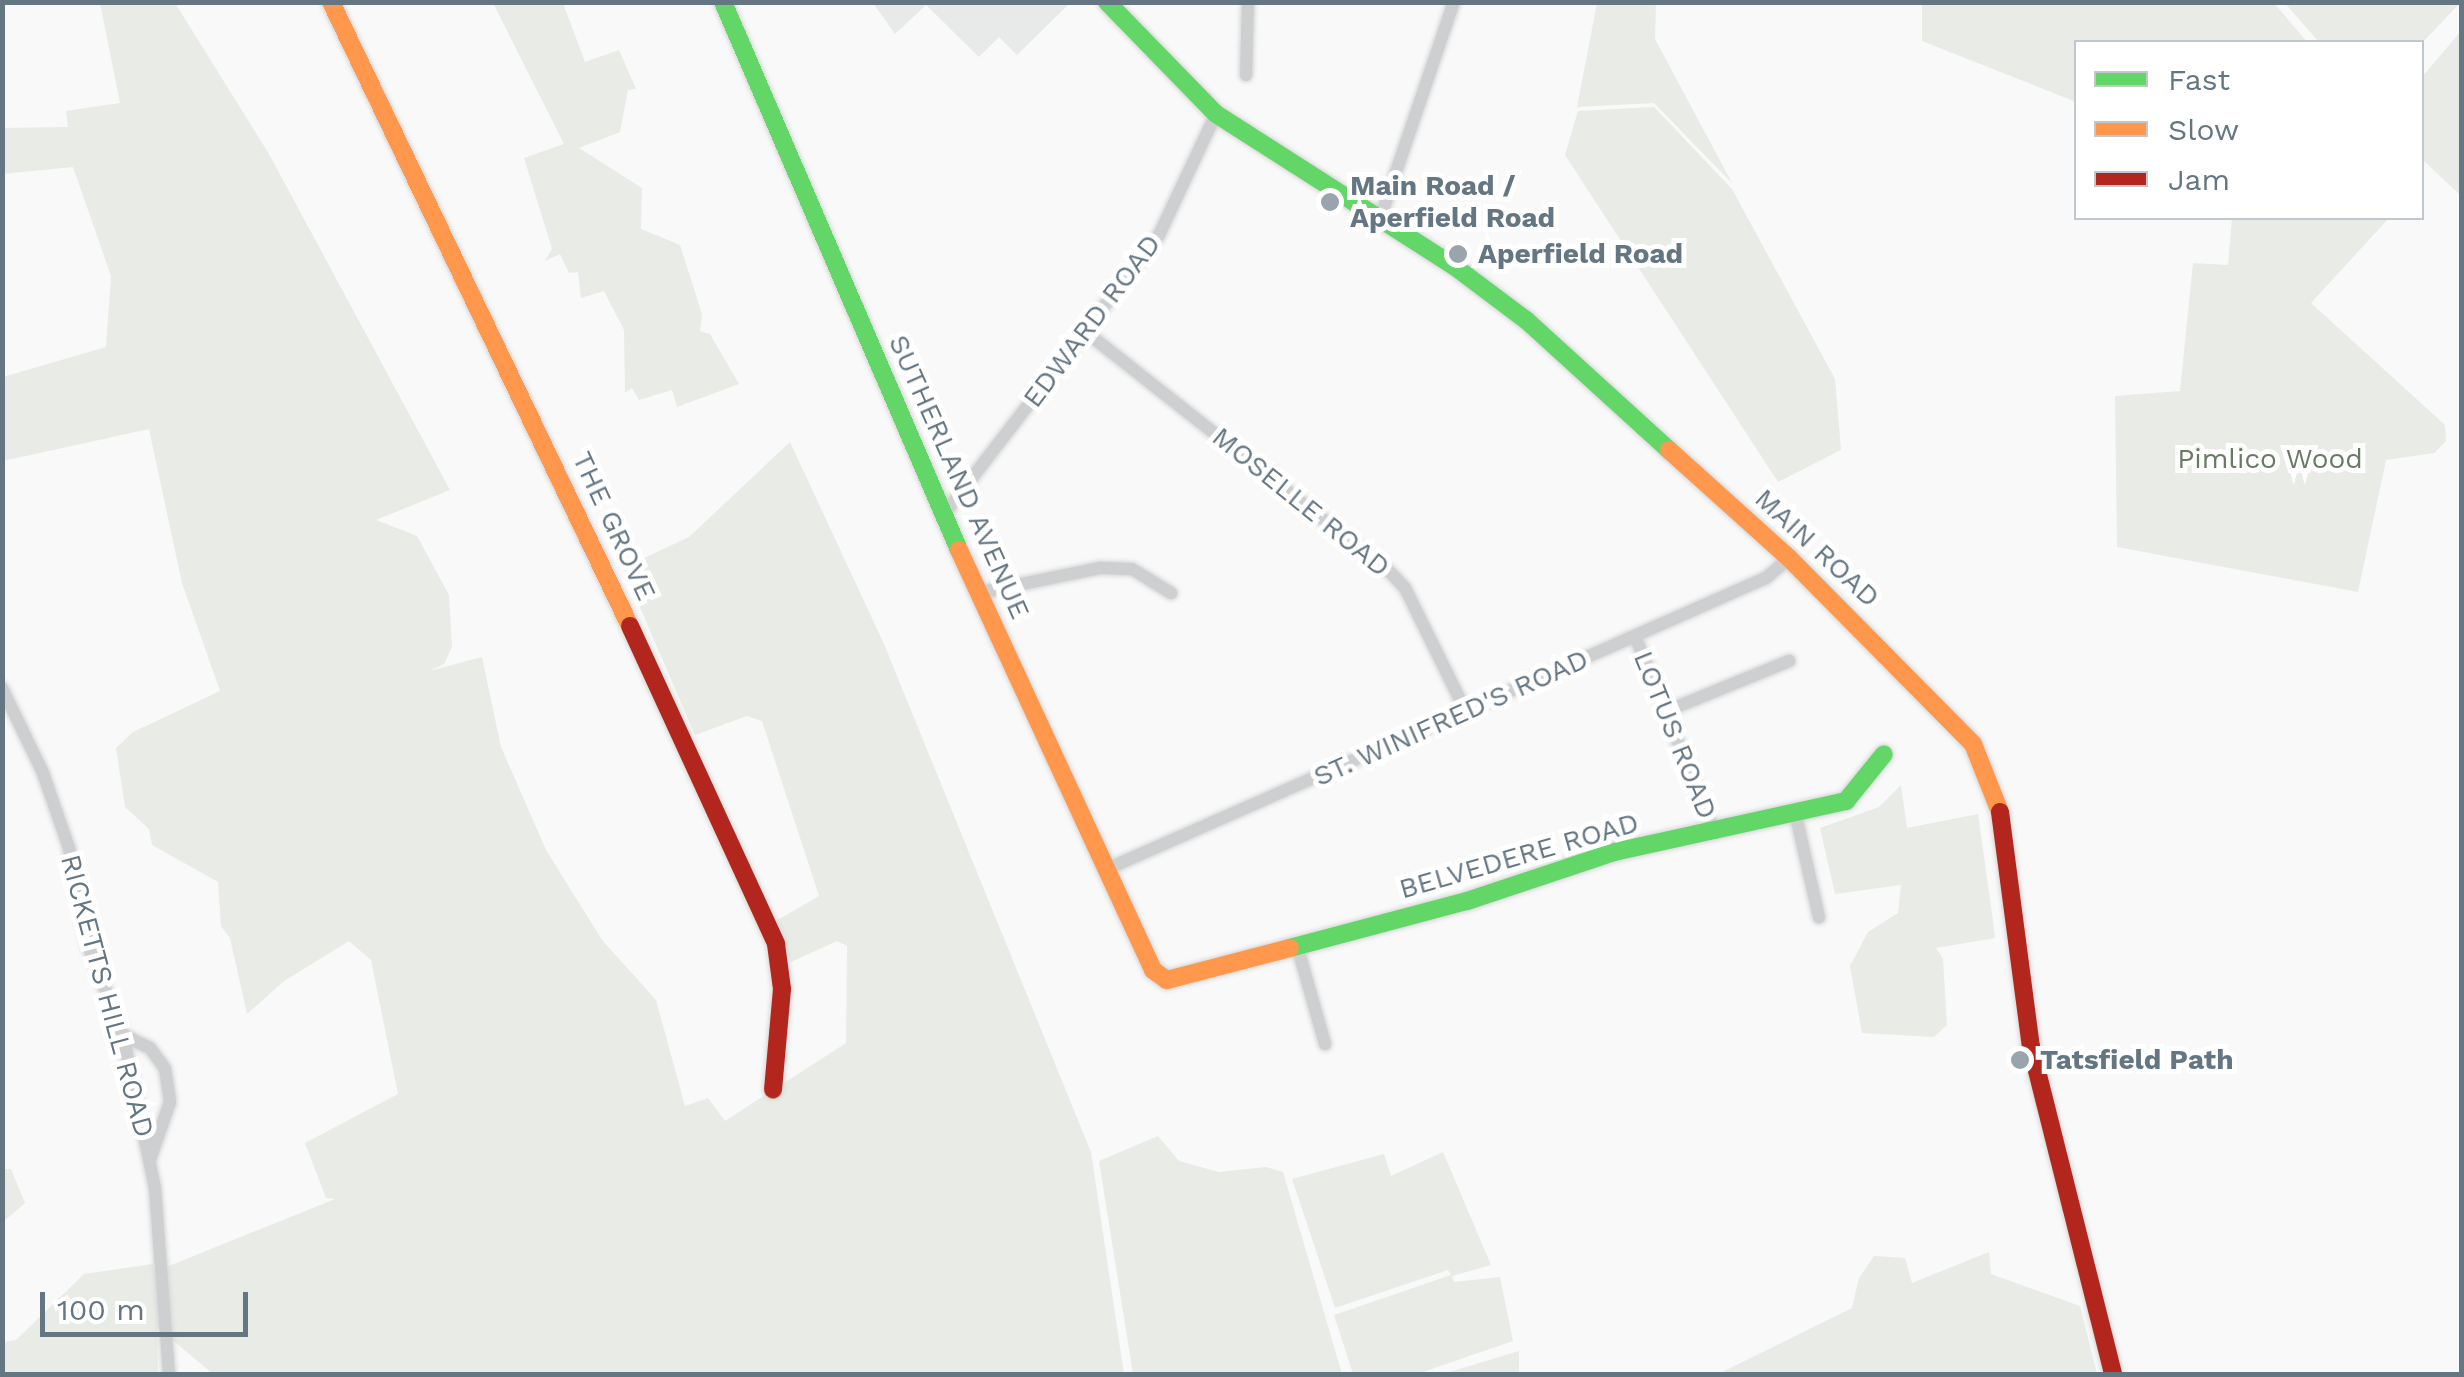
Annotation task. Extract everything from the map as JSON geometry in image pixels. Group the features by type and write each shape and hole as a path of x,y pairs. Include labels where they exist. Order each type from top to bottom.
{"street":[{"name":"THE GROVE","path":"331,2 749,874 776,944 782,989 773,1090"},
{"name":"SUTHERLAND AVENUE","path":"722,2 978,593 1154,970"},
{"name":"MAIN ROAD","path":"1107,2 1216,114 1380,219 1526,320 1789,558 1942,708 1994,782 2031,1047 2113,1374"},
{"path":"1246,75 1248,2"},
{"path":"1380,219 1454,2"},
{"name":"EDWARD ROAD","path":"945,513 1159,235 1216,114"},
{"name":"MOSELLE ROAD","path":"1086,332 1390,572 1405,588 1466,712"},
{"name":"ST. WINIFRED'S ROAD","path":"1108,869 1766,578 1789,558"},
{"path":"978,593 1100,568 1132,569 1171,593"},
{"name":"LOTUS ROAD","path":"1635,636 1669,710 1714,833"},
{"path":"1669,710 1789,661"},
{"name":"RICKETTS HILL ROAD","path":"2,688 43,773 69,848 88,948 123,1035 150,1162 168,1374"},
{"name":"BELVEDERE ROAD","path":"1154,970 1179,980 1298,949 1614,852 1796,816 1846,801 1884,754"},
{"path":"1796,816 1819,917"},
{"path":"1298,949 1325,1044"},
{"path":"123,1035 150,1048 165,1069 170,1102 150,1162"}],"shaded area":[{"path":"873,3 1070,3 1017,55 999,37 979,57 926,5 895,34"}],"green space":[{"path":"100,3 175,3 269,154 450,490 376,520 417,536 449,595 452,647 444,664 429,671 482,657 501,747 546,850 602,940 656,1000 685,1106 708,1098 725,1121 846,1043 847,946 837,941 791,962 776,921 819,896 762,721 747,716 695,735 623,568 689,537 790,442 884,644 1091,1152 1124,1374 213,1374 157,1327 158,1374 3,1374 3,1342 16,1340 84,1274 153,1264 154,1272 335,1199 326,1198 305,1143 398,1094 371,960 349,941 284,981 247,1014 230,938 221,926 218,882 152,845 149,829 125,807 116,748 133,732 220,691 182,583 149,429 3,461 3,377 106,347 111,276 73,167 3,174 2,128 68,127 66,111 120,103"},
{"path":"493,3 563,3 585,62 619,50 636,89 628,90 620,132 579,148 642,188 641,229 680,245 702,314 700,331 710,334 739,384 677,407 672,390 639,400 632,388 625,393 624,330 604,291 581,298 578,272 569,273 560,254 545,261 552,249 524,158 564,144"},
{"path":"1597,3 1656,3 1655,39 1732,183 1654,103 1577,107"},
{"path":"1922,3 2274,3 2305,40 2074,40 2074,101 1922,41"},
{"path":"2285,3 2460,3 2424,41 2317,40"},
{"path":"2461,31 2461,196 2424,161 2424,75"},
{"path":"1654,107 1732,189 1835,379 1841,450 1778,482 1565,155 1578,111"},
{"name":"Pimlico Wood","path":"2232,220 2387,220 2311,303 2445,425 2446,441 2434,453 2386,460 2358,592 2117,547 2115,396 2180,391 2193,263 2228,265"},
{"path":"1901,785 1907,828 1978,814 1993,921 1995,938 1936,948 1943,959 1947,1025 1934,1037 1862,1033 1850,966 1868,932 1898,913 1901,885 1835,894 1820,828 1879,807"},
{"path":"1158,1136 1179,1161 1219,1172 1266,1167 1283,1172 1342,1374 1133,1374 1099,1161"},
{"path":"1443,1152 1491,1265 1452,1276 1454,1282 1500,1277 1513,1341 1417,1374 1353,1374 1334,1315 1451,1275 1448,1270 1335,1308 1292,1179 1384,1154 1391,1176"},
{"path":"2,1169 11,1169 25,1203 3,1222"},
{"path":"1989,1252 1991,1274 2080,1306 2097,1374 1718,1374 1852,1308 1859,1278 1874,1256 1905,1258 1912,1283"},
{"path":"1519,1351 1519,1374 1443,1374"}],"traffic: fast":[{"path":"723,2 959,550"},
{"path":"1107,2 1216,114 1454,266 1526,320 1669,450"},
{"path":"1290,948 1467,901 1614,852 1846,801 1884,754"}],"traffic: slow":[{"path":"331,2 630,626"},
{"path":"1669,450 1789,558 1973,744 2000,812"},
{"path":"959,550 1153,970 1167,980 1290,948"}],"traffic: jam":[{"path":"630,626 776,944 782,989 773,1090"},
{"path":"2000,812 2031,1047 2113,1374"}],"place":[{"name":"Main Road / Aperfield Road","path":"1330,202"},
{"name":"Aperfield Road","path":"1458,254"},
{"name":"Tatsfield Path","path":"2020,1060"}]}
